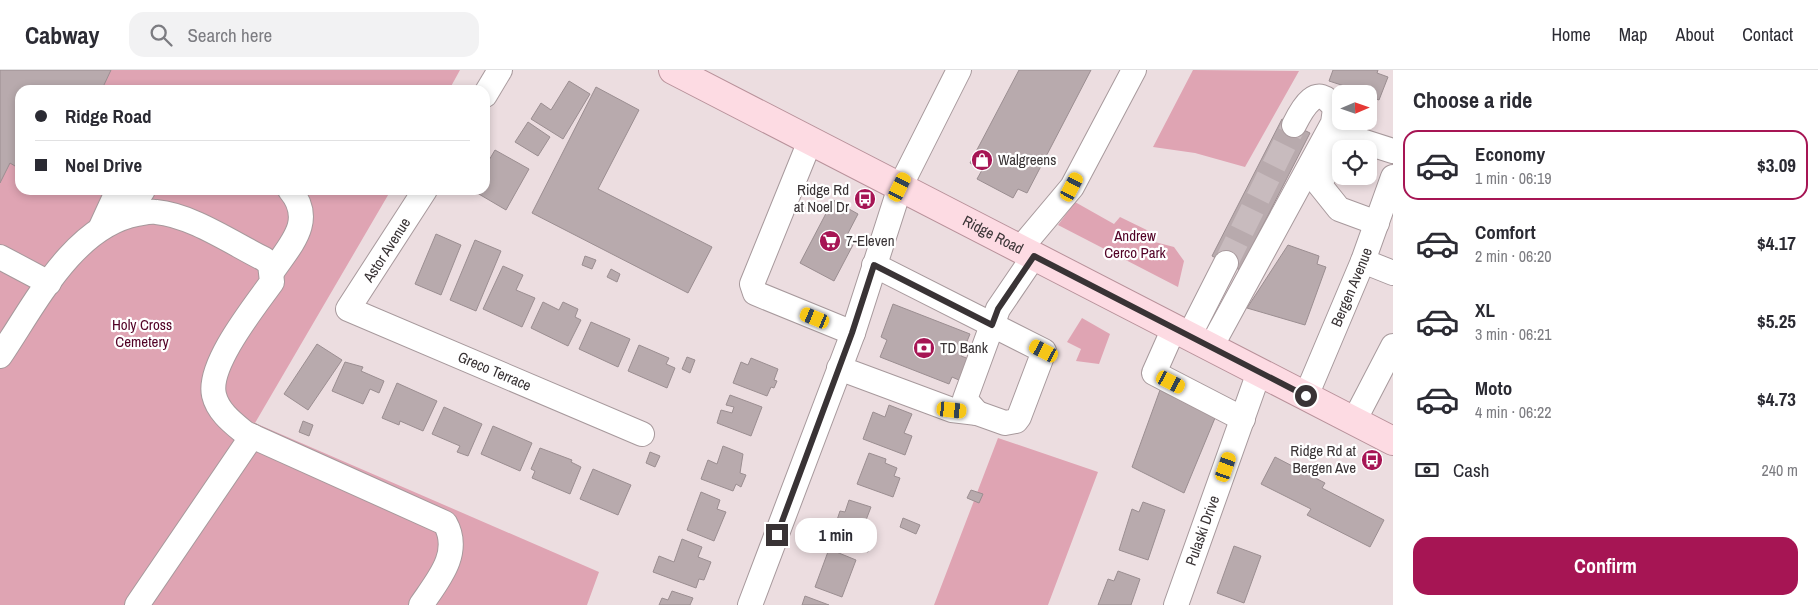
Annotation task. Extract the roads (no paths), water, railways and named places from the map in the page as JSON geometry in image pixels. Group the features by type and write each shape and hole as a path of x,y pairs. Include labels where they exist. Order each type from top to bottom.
{"main road":[{"name":"Ridge Road","path":"673,70 1393,441"}],"street":[{"path":"490,87 500,70"},
{"path":"750,605 852,333 900,187 959,70"},
{"path":"964,407 998,309 1027,252 1072,187 1134,70"},
{"path":"1243,419 1154,373 1191,337 1333,123 1335,109 1331,103 1320,98 1309,100 1294,125"},
{"path":"1347,140 1349,137 1358,140"},
{"path":"810,141 752,284 755,293 852,333"},
{"path":"1377,146 1393,151"},
{"path":"1332,163 1319,184 1339,209 1377,223"},
{"name":"Bergen Avenue","path":"1306,396 1364,261 1393,178"},
{"path":"101,227 116,195"},
{"path":"127,216 140,195"},
{"path":"272,272 299,232 302,214 299,200 294,195"},
{"name":"Astor Avenue","path":"348,309 422,195"},
{"path":"0,356 68,258 101,227 127,216 154,211 180,217 264,259 270,264 272,282 221,360 214,381 214,396 224,415 252,436 445,523 450,532 451,552 440,577 421,605"},
{"path":"0,257 50,282"},
{"path":"1364,261 1393,273"},
{"path":"1191,337 1226,263"},
{"path":"839,368 964,407 1000,422 1016,421 1021,413 1044,351 874,265"},
{"name":"Greco Terrace","path":"348,309 642,434"},
{"path":"1354,421 1393,346"},
{"name":"Pulaski Drive","path":"1176,605 1259,372"},
{"path":"137,605 252,436"}],"tunnel":[{"path":"1226,263 1294,125"}],"place":[{"name":"Walgreens","path":"982,160"},
{"name":"Ridge Rd at Noel Dr","path":"865,199"},
{"name":"7-Eleven","path":"830,241"},
{"name":"TD Bank","path":"924,348"},
{"name":"Ridge Rd at Bergen Ave","path":"1372,460"}],"park label":[{"name":"Andrew Cerco Park","path":"1135,244"},
{"name":"Holy Cross Cemetery","path":"142,334"}]}
